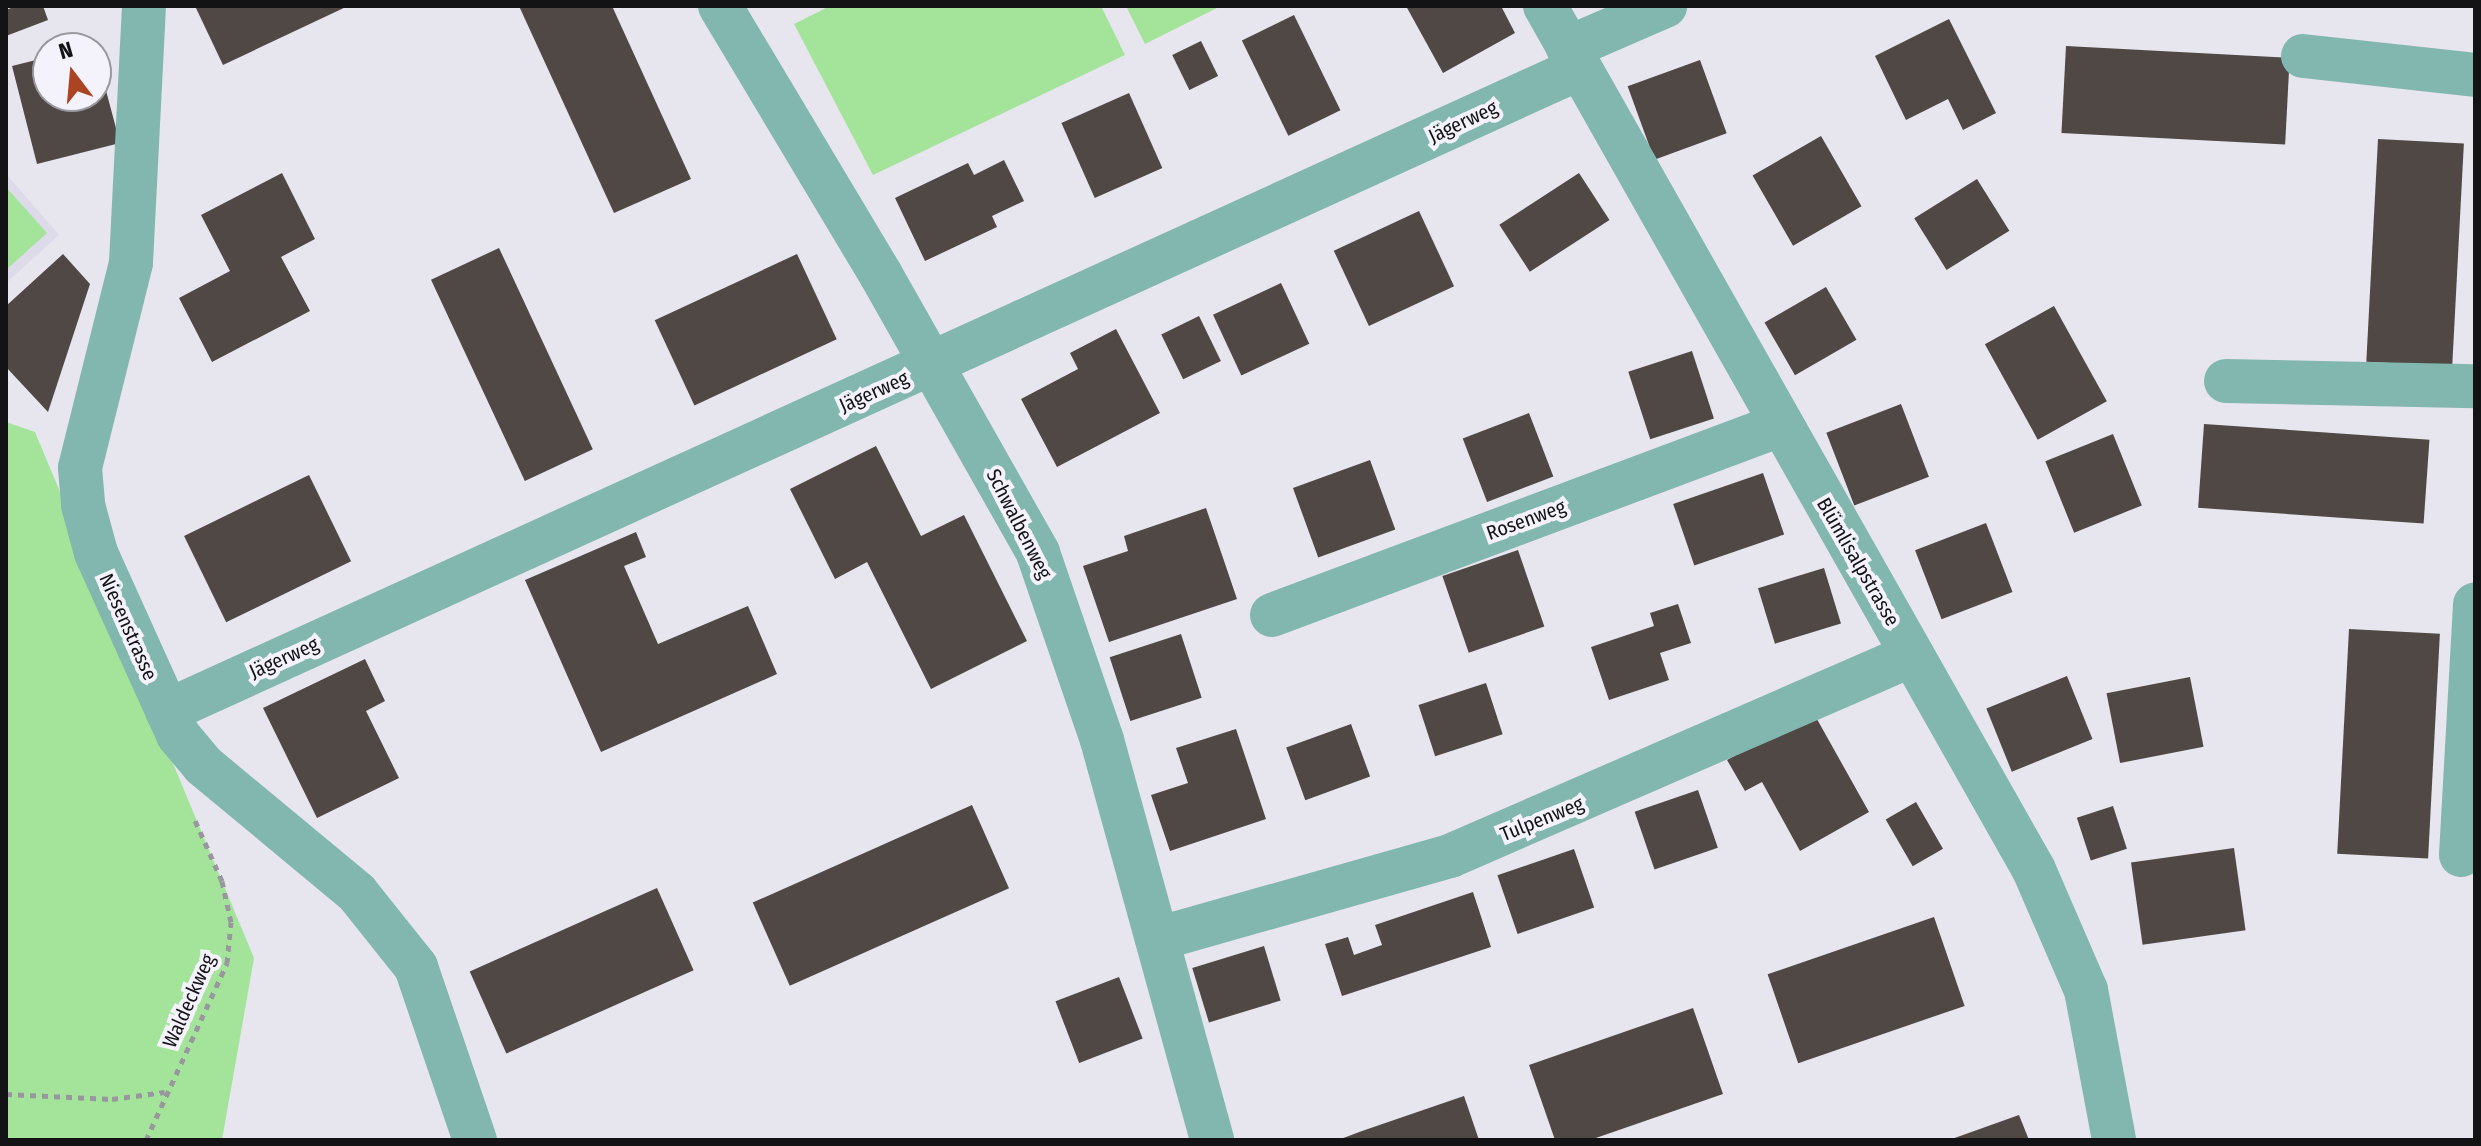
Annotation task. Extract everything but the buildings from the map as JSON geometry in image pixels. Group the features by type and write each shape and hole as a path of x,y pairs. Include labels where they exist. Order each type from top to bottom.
{"street":[{"name":"Niesenstrasse","path":"144,6 131,263 80,468 83,505 96,553 167,711 203,765 357,893 387,925 416,967 437,1018 475,1140"},
{"name":"Schwalbenweg","path":"720,6 932,365 1038,553 1102,740 1212,1140"},
{"name":"Blümlisalpstrasse","path":"1545,6 2034,870 2066,937 2100,1044 2114,1140"},
{"name":"Jägerweg","path":"167,711 932,365 1574,58 1665,6"},
{"path":"2303,56 2475,75"},
{"path":"2226,381 2475,386"},
{"name":"Rosenweg","path":"1272,615 1780,425"},
{"path":"2461,855 2475,604"},
{"name":"Tulpenweg","path":"1157,939 1450,856 1912,655"}],"path":[{"name":"Waldeckweg","path":"146,1140 227,963 231,922 222,881 187,803"},
{"path":"6,1094 112,1099 166,1092"}],"shaded area":[{"path":"6,174 59,235 6,283"}],"green space":[{"path":"830,6 1101,6 1125,55 873,175 794,24"},
{"path":"1126,6 1221,6 1145,44"},
{"path":"6,187 47,233 6,270"},
{"path":"6,422 35,432 254,958 222,1140 6,1140"}]}
